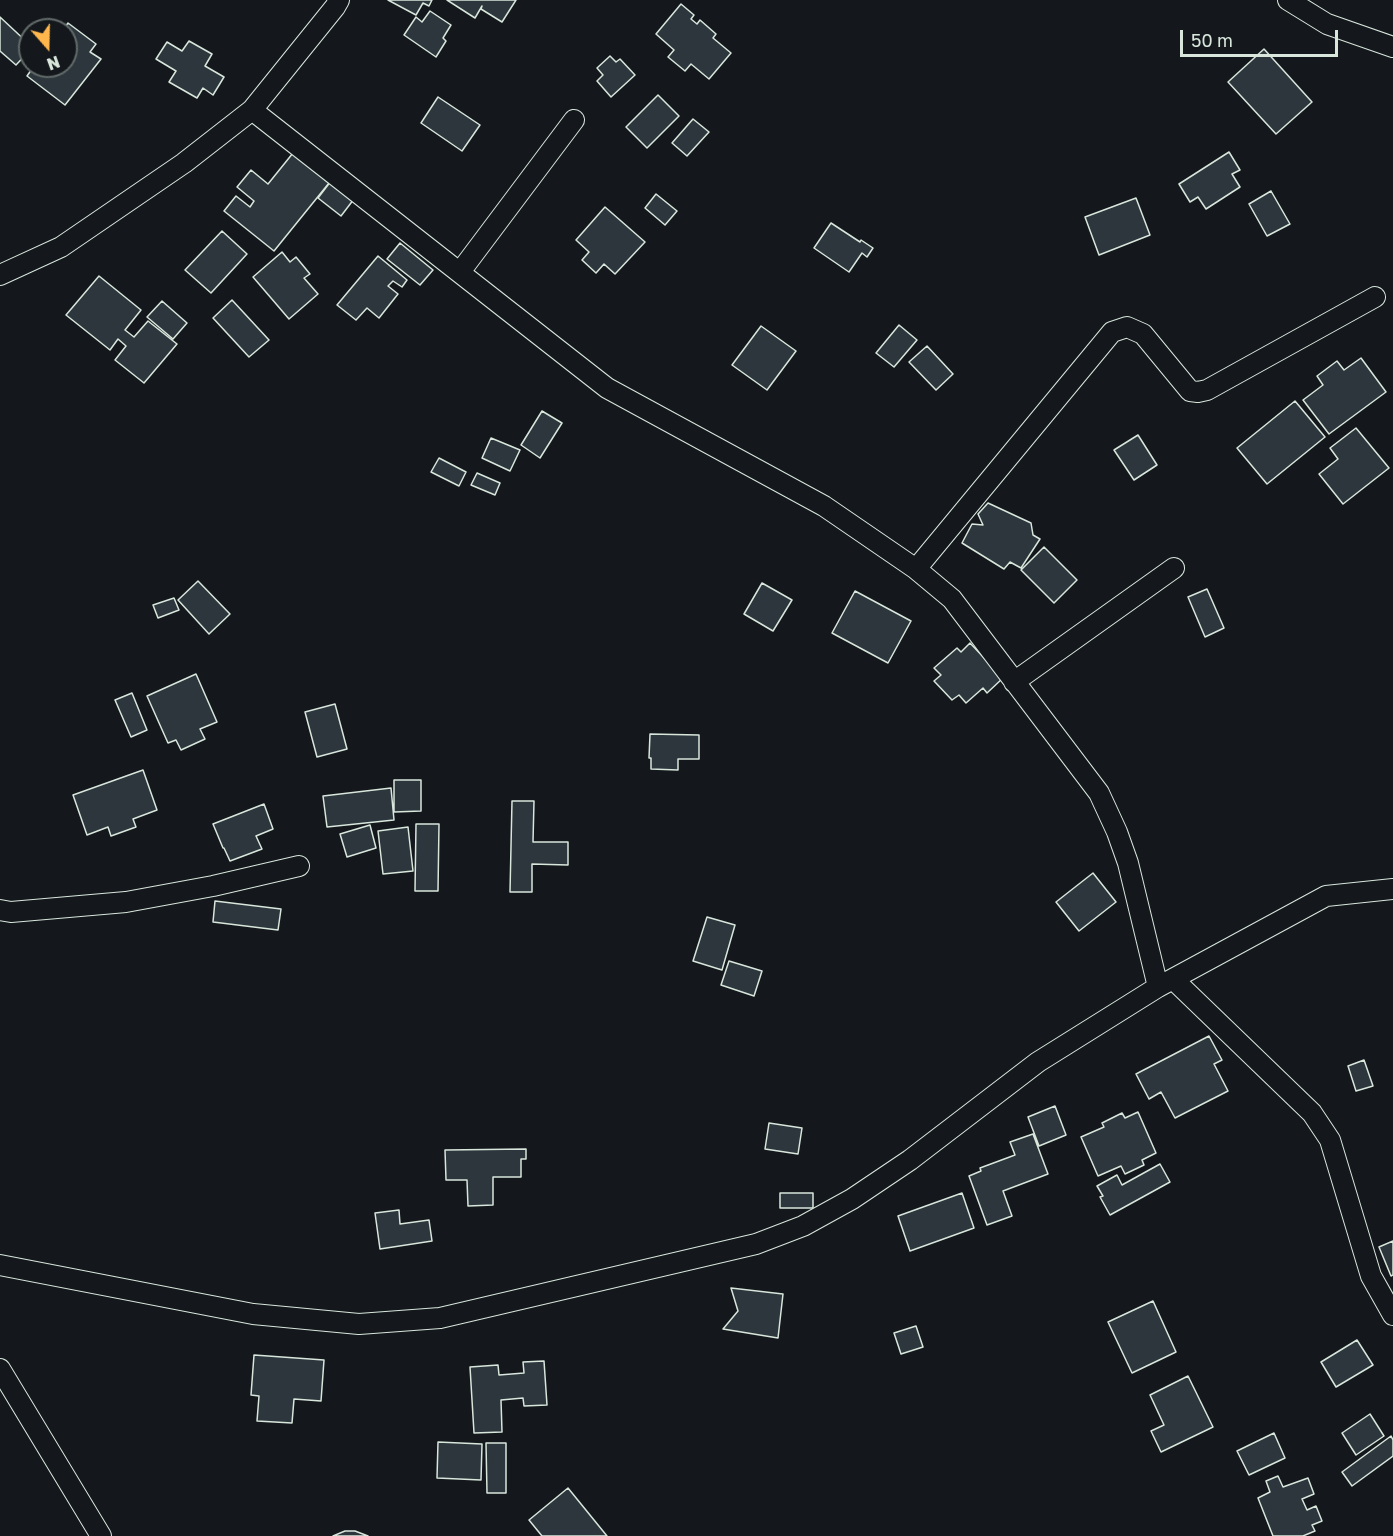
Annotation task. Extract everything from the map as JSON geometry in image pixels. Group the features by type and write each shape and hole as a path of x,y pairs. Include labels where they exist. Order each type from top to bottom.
{"street":[{"path":"0,275 61,247 184,163 252,110 339,0"},
{"path":"1288,0 1327,24 1393,47"},
{"path":"252,110 607,388 824,506 916,570 952,599 1099,793 1128,863 1165,983 1312,1113 1330,1140 1371,1276 1393,1315"},
{"path":"460,272 574,120"},
{"path":"916,570 1112,332 1127,327 1143,333 1190,391 1198,392 1207,390 1375,297"},
{"path":"1014,682 1174,568"},
{"path":"0,910 11,912 126,902 299,866"},
{"path":"0,1265 253,1314 358,1324 440,1318 756,1244 803,1226 852,1199 910,1160 1038,1062 1165,983 1326,896 1393,889"},
{"path":"0,1369 101,1536"}],"building":[{"path":"388,0 432,0 429,6 423,3 416,15"},
{"path":"447,0 516,0 502,22 481,9 482,6 475,18"},
{"path":"681,4 694,15 691,19 697,24 700,20 716,34 713,38 731,53 709,79 691,64 685,71 668,57 674,50 656,34"},
{"path":"430,11 451,25 443,38 446,41 436,57 404,35 416,17 422,22"},
{"path":"0,17 18,34 18,63 16,65 0,51"},
{"path":"78,30 96,44 90,52 101,59 65,105 30,78 78,78"},
{"path":"189,41 212,54 205,66 224,77 213,95 203,88 197,98 169,82 176,71 156,59 167,42 182,51"},
{"path":"1264,49 1312,102 1276,134 1228,82"},
{"path":"610,56 616,62 620,59 635,75 611,97 597,81 603,75 597,68"},
{"path":"658,95 679,116 647,148 626,127"},
{"path":"438,97 480,125 462,151 421,123"},
{"path":"693,119 709,132 687,156 672,143"},
{"path":"1229,152 1240,170 1232,174 1240,187 1206,209 1198,197 1190,202 1179,184"},
{"path":"293,153 329,183 274,251 224,211 236,196 250,207 254,201 237,187 251,170 268,184"},
{"path":"331,181 354,199 341,216 318,198"},
{"path":"1271,191 1290,224 1267,236 1249,204"},
{"path":"656,194 677,211 665,225 645,208"},
{"path":"1136,198 1150,235 1099,255 1085,217"},
{"path":"605,207 645,242 615,274 604,264 596,273 582,260 589,252 576,240"},
{"path":"831,223 873,248 867,257 862,253 849,272 814,248"},
{"path":"222,231 247,254 211,293 185,270"},
{"path":"400,243 433,270 420,285 387,259"},
{"path":"282,252 290,262 296,257 310,274 304,278 318,294 289,319 253,277"},
{"path":"378,256 407,280 402,287 393,281 388,286 398,294 379,318 367,308 356,320 337,305"},
{"path":"99,276 141,310 125,330 134,337 148,321 177,344 144,383 115,360 126,346 118,339 110,350 66,315"},
{"path":"232,300 269,340 249,357 213,318"},
{"path":"162,301 187,323 173,339 147,317"},
{"path":"899,325 917,340 894,367 876,353"},
{"path":"761,326 796,351 767,390 732,365"},
{"path":"927,346 953,374 936,390 909,362"},
{"path":"1361,358 1386,392 1329,434 1303,400 1323,385 1317,376 1337,361 1344,370"},
{"path":"1295,401 1325,437 1267,484 1237,448"},
{"path":"542,411 562,423 540,458 521,445"},
{"path":"1356,428 1389,468 1343,504 1319,474 1338,459 1330,448"},
{"path":"1138,435 1157,465 1134,480 1114,450"},
{"path":"491,438 520,450 510,471 482,458"},
{"path":"439,458 466,472 459,486 431,472"},
{"path":"477,473 500,483 495,495 471,485"},
{"path":"988,503 1031,523 1033,535 1040,539 1021,568 1010,562 1004,569 962,543 972,524 983,525 978,514"},
{"path":"1044,547 1077,580 1054,603 1021,570"},
{"path":"198,581 230,614 209,634 178,600"},
{"path":"762,583 792,600 773,631 744,614"},
{"path":"1207,589 1224,628 1205,637 1188,597"},
{"path":"855,591 911,621 888,663 832,633"},
{"path":"174,598 179,610 158,618 153,605"},
{"path":"970,643 1003,678 987,693 983,688 966,703 959,695 952,700 934,681 941,675 934,668 957,648 961,652"},
{"path":"196,674 217,722 200,729 205,739 181,750 176,740 168,743 147,696"},
{"path":"132,693 147,730 131,737 115,700"},
{"path":"335,704 347,749 317,757 305,712"},
{"path":"650,734 699,735 699,759 678,759 678,770 651,769"},
{"path":"143,770 157,810 133,819 136,827 111,836 108,827 87,835 73,795"},
{"path":"394,780 421,780 421,811 394,812"},
{"path":"391,788 394,820 327,827 323,796"},
{"path":"512,801 534,801 533,842 568,842 568,865 532,864 532,892 510,892"},
{"path":"264,804 273,829 256,836 262,849 230,861 213,824"},
{"path":"416,824 439,824 438,891 415,891"},
{"path":"370,825 376,848 347,857 340,834"},
{"path":"408,827 413,871 383,874 378,831"},
{"path":"1093,873 1116,902 1079,931 1056,902"},
{"path":"215,901 281,909 278,930 213,922"},
{"path":"707,917 735,925 722,970 693,961"},
{"path":"729,961 762,971 754,996 721,985"},
{"path":"1209,1036 1222,1060 1214,1064 1228,1091 1175,1118 1161,1092 1149,1099 1136,1074"},
{"path":"1364,1060 1373,1086 1356,1091 1348,1066"},
{"path":"1055,1106 1066,1135 1039,1146 1028,1117"},
{"path":"1138,1112 1156,1153 1142,1160 1144,1165 1125,1174 1121,1166 1098,1176 1081,1137 1104,1127 1102,1123 1122,1113 1125,1118"},
{"path":"769,1123 802,1128 798,1154 765,1149"},
{"path":"1033,1134 1048,1174 1003,1191 1012,1216 987,1225 969,1176 981,1171 980,1168 1015,1155 1010,1142"},
{"path":"526,1149 526,1159 521,1159 521,1177 493,1177 493,1205 468,1206 467,1180 446,1180 445,1150"},
{"path":"1160,1164 1170,1182 1110,1215 1097,1186 1117,1175 1122,1185"},
{"path":"780,1193 813,1193 813,1208 780,1208"},
{"path":"962,1193 974,1228 910,1251 898,1216"},
{"path":"399,1210 400,1224 429,1220 432,1241 380,1249 375,1213"},
{"path":"1393,1241 1393,1275 1391,1276 1379,1247"},
{"path":"731,1288 783,1294 778,1338 723,1329 738,1311"},
{"path":"1153,1301 1176,1352 1132,1373 1108,1322"},
{"path":"916,1326 923,1347 901,1354 894,1333"},
{"path":"1357,1340 1373,1365 1336,1387 1321,1362"},
{"path":"254,1355 324,1360 321,1401 294,1399 292,1423 257,1421 259,1396 251,1395"},
{"path":"544,1361 547,1405 524,1406 523,1398 501,1400 502,1432 474,1433 470,1367 498,1365 499,1375 524,1373 523,1362"},
{"path":"1188,1376 1213,1427 1161,1452 1151,1431 1164,1425 1150,1395"},
{"path":"1370,1414 1384,1436 1356,1455 1342,1433"},
{"path":"1274,1433 1285,1458 1249,1475 1237,1451"},
{"path":"1391,1436 1393,1456 1352,1486 1342,1472"},
{"path":"438,1442 482,1444 481,1480 437,1478"},
{"path":"486,1443 506,1443 506,1493 487,1493"},
{"path":"1278,1476 1283,1487 1308,1478 1314,1494 1302,1499 1307,1510 1316,1506 1322,1521 1312,1525 1315,1531 1303,1536 1273,1536 1258,1498 1270,1492 1266,1481"},
{"path":"568,1488 607,1536 542,1536 529,1520"},
{"path":"345,1531 355,1531 368,1536 333,1536"}]}
